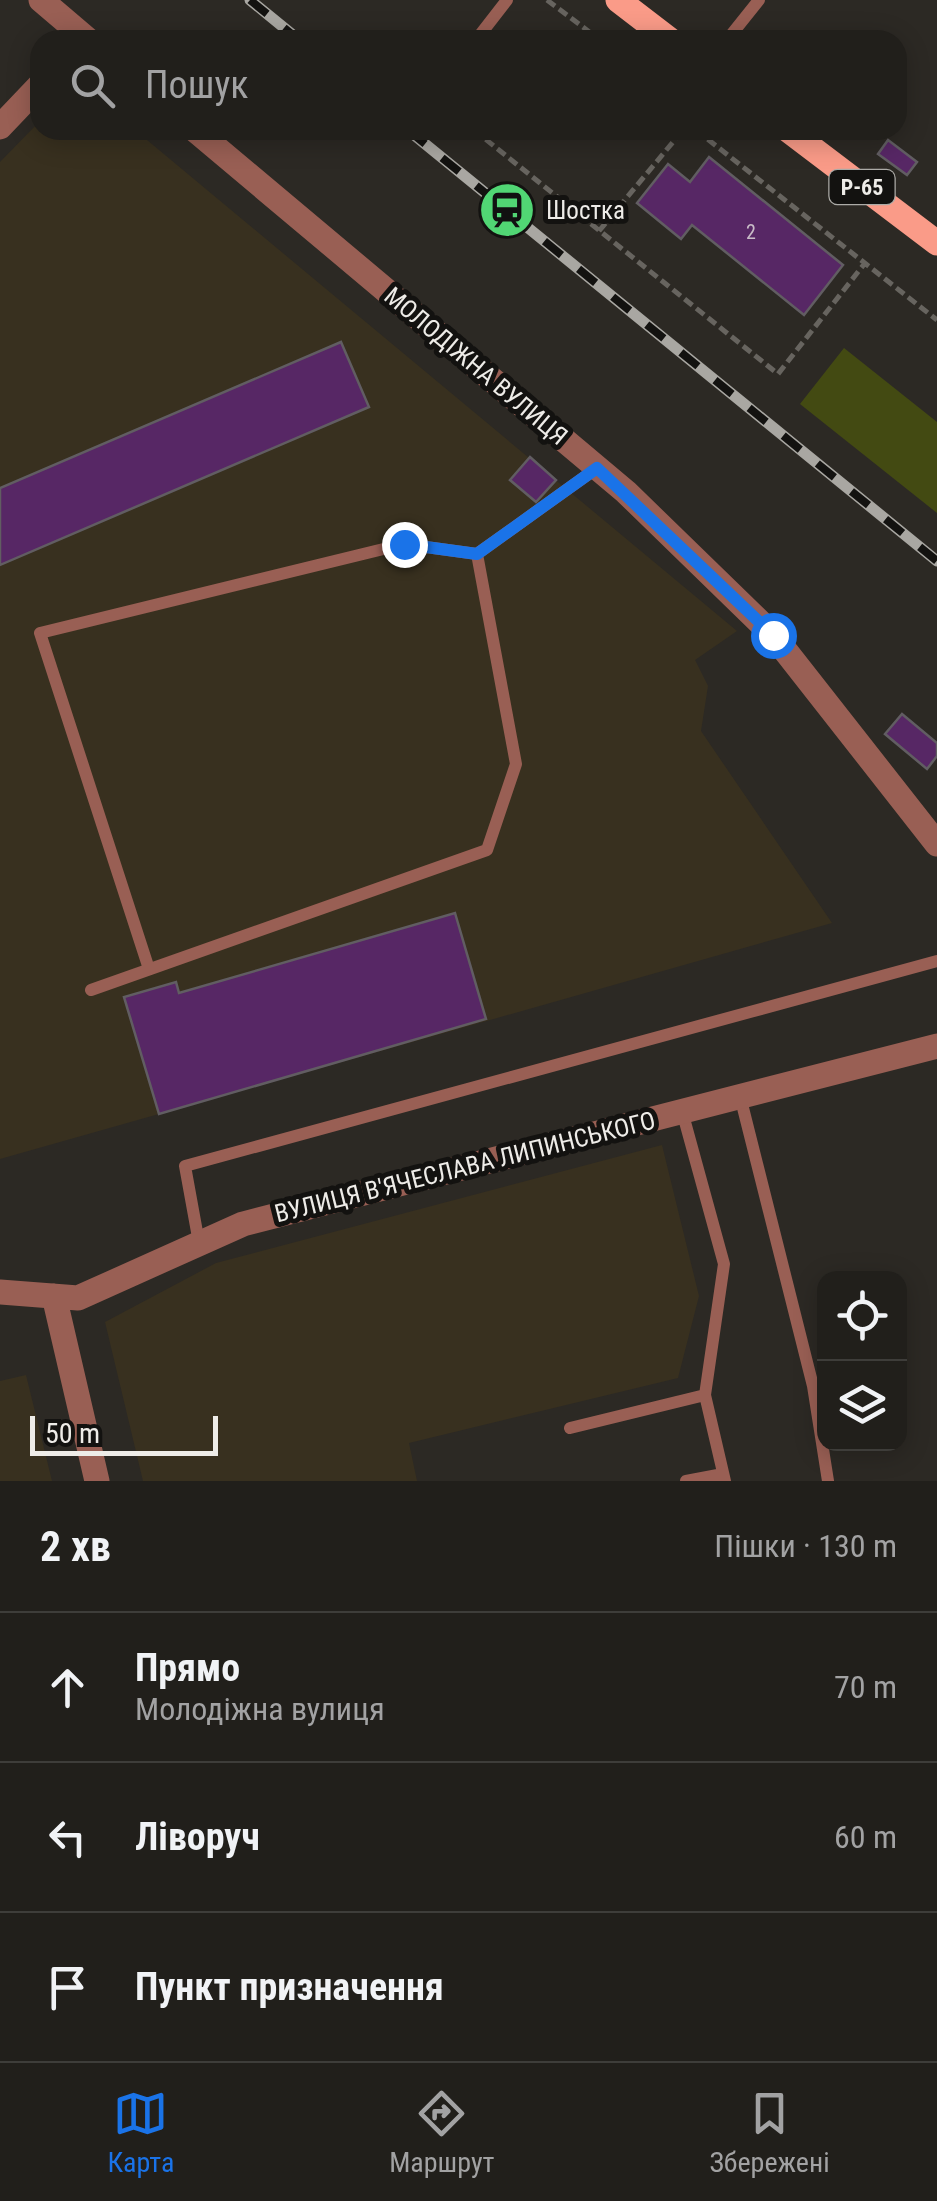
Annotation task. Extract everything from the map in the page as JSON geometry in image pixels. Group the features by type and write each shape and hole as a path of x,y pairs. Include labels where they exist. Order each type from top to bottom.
{"main road":[{"path":"618,0 657,30"},
{"name":"Р-65","path":"801,140 937,244"}],"street":[{"path":"41,0 76,30"},
{"path":"0,126 30,95"},
{"name":"МОЛОДІЖНА ВУЛИЦЯ","path":"207,140 597,468 773,635 937,844"},
{"name":"ВУЛИЦЯ В'ЯЧЕСЛАВА ЛИПИНСЬКОГО","path":"0,1292 78,1298 243,1224 937,1046"},
{"path":"54,1296 97,1481"}],"lane":[{"path":"484,30 507,0"},
{"path":"736,30 759,0"},
{"path":"149,969 40,632 404,544 477,554 597,468"},
{"path":"91,990 487,850 516,764 477,554"},
{"path":"199,1244 185,1166 937,961"},
{"path":"740,1096 813,1386 828,1481"},
{"path":"682,1111 724,1264 705,1394 724,1477 686,1481"},
{"path":"570,1428 705,1394"}],"path":[{"path":"547,0 587,30"},
{"path":"486,140 778,374 865,263"},
{"path":"600,231 675,140"},
{"path":"709,140 937,320"}],"shaded area":[{"path":"30,131 30,140 147,140 737,631 695,660 708,686 701,731 832,923 0,1159 0,162"},
{"path":"662,1145 699,1296 678,1378 409,1443 417,1481 143,1481 105,1322 216,1263"},
{"path":"26,1375 52,1481 0,1481 0,1381"}],"green space":[{"path":"844,348 937,422 937,513 800,404"}],"building":[{"path":"888,140 917,162 907,175 878,154"},
{"name":"Шостка","path":"709,157 843,265 804,315 692,225 681,239 637,203 668,164 690,182"},
{"path":"341,342 369,407 0,565 0,488"},
{"path":"530,457 556,480 536,502 510,480"},
{"path":"902,714 937,743 937,756 927,769 885,734"},
{"path":"455,913 486,1019 159,1114 124,997 176,982 179,993"}],"railway":[{"path":"250,0 287,30"},
{"path":"420,140 937,561"}],"place":[{"name":"Шостка","path":"507,210"}],"route":[{"path":"404,544 477,554 597,468 773,635"}]}
